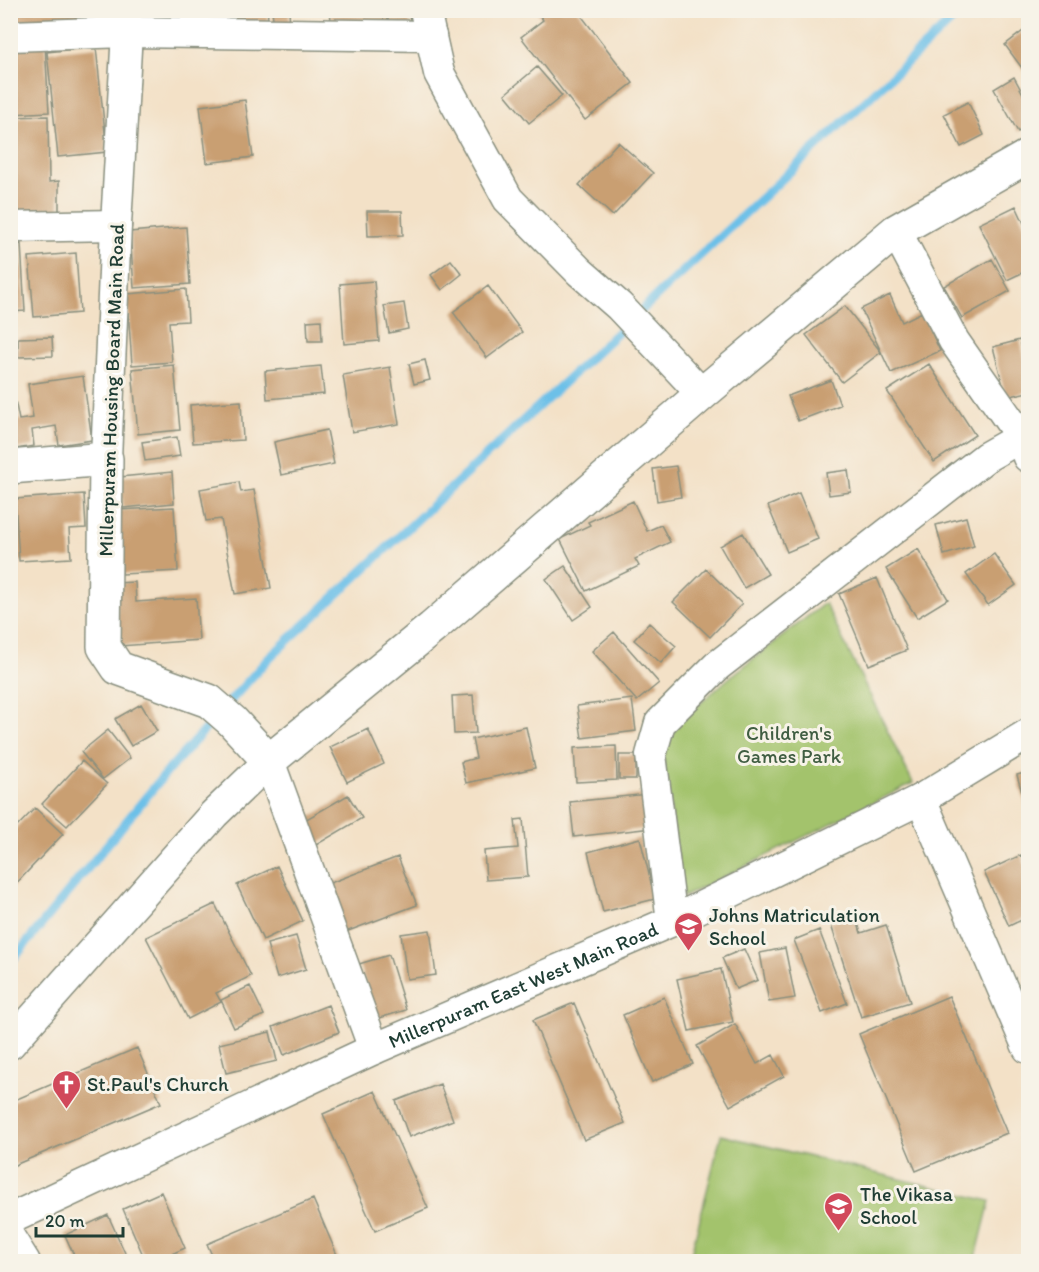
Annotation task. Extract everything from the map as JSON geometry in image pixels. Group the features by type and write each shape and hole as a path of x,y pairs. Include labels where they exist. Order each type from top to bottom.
{"street":[{"path":"10,36 126,21 428,23 439,73 508,199 580,272 619,306 702,394"},
{"name":"Millerpuram Housing Board Main Road","path":"126,21 106,459 104,647 118,668 220,711 269,761"},
{"path":"10,1044 214,814 269,761 432,628 702,394 896,231 1029,156"},
{"path":"10,227 116,225"},
{"path":"672,921 651,755 660,723 717,666 986,457 1026,442 954,341 896,231"},
{"path":"10,467 106,459"},
{"name":"Millerpuram East West Main Road","path":"10,1220 374,1049 672,921 921,799 1029,734"},
{"path":"269,761 374,1049"},
{"path":"921,799 1029,1048"},
{"path":"10,1238 25,1262"}],"green space":[{"name":"Children's Games Park","path":"825,603 913,783 683,897 663,756 671,729 729,678"},
{"path":"721,1135 990,1201 975,1261 704,1262 690,1258"}],"building":[{"path":"15,10 100,10 101,30 15,27"},
{"path":"131,10 184,10 185,27 133,31"},
{"path":"220,10 268,10 267,30 219,29"},
{"path":"272,10 289,10 290,26 274,28"},
{"path":"330,10 409,10 410,25 332,32"},
{"path":"536,10 577,10 633,83 585,120 521,37 543,20"},
{"path":"1028,29 1028,76 1005,45"},
{"path":"45,45 49,112 12,114 10,47"},
{"path":"96,47 107,152 58,157 47,52"},
{"path":"537,67 562,96 529,123 505,94"},
{"path":"1014,77 1028,103 1028,126 1018,132 994,89"},
{"path":"245,100 253,157 207,163 200,106"},
{"path":"968,102 984,135 961,147 944,114"},
{"path":"48,116 49,182 59,181 59,216 10,216 10,117"},
{"path":"618,142 653,173 613,216 579,185"},
{"path":"1016,206 1028,232 1028,270 1007,280 979,224"},
{"path":"367,211 402,211 403,235 368,236"},
{"path":"186,227 190,284 134,288 130,232"},
{"path":"21,244 25,311 10,312 10,245"},
{"path":"76,253 80,313 34,317 29,257"},
{"path":"992,259 1010,291 962,318 944,286"},
{"path":"451,260 462,274 442,290 431,275"},
{"path":"374,281 379,341 344,344 340,284"},
{"path":"488,286 522,332 487,358 453,312"},
{"path":"186,289 188,321 169,322 172,362 132,365 127,294"},
{"path":"890,295 902,322 922,312 940,351 891,373 861,309"},
{"path":"404,303 408,329 389,333 384,306"},
{"path":"845,306 881,352 842,382 806,335"},
{"path":"321,320 322,341 308,341 307,321"},
{"path":"52,337 53,356 18,357 18,338"},
{"path":"1020,340 1028,372 1028,392 1006,397 993,347"},
{"path":"425,360 430,380 414,384 409,364"},
{"path":"929,364 975,435 934,462 887,391"},
{"path":"174,365 180,430 138,434 132,369"},
{"path":"321,366 324,394 267,399 265,371"},
{"path":"390,367 399,424 352,432 343,375"},
{"path":"10,375 19,420 33,418 28,384 83,376 92,440 59,445 56,426 32,430 34,446 10,450"},
{"path":"831,380 840,405 798,421 788,396"},
{"path":"241,401 243,440 193,443 190,405"},
{"path":"327,430 334,464 281,475 274,442"},
{"path":"177,437 180,456 145,461 142,442"},
{"path":"676,466 681,497 657,501 653,469"},
{"path":"848,470 851,492 829,495 826,473"},
{"path":"172,472 174,503 123,508 120,477"},
{"path":"239,482 241,492 254,490 271,588 235,594 221,519 206,521 200,489"},
{"path":"799,493 818,539 787,552 768,506"},
{"path":"84,494 86,528 69,529 71,558 19,561 15,499"},
{"path":"633,501 647,531 661,525 670,542 635,559 639,566 586,591 560,539 590,525 588,522"},
{"path":"174,507 178,571 122,574 119,510"},
{"path":"966,517 974,546 944,555 936,525"},
{"path":"743,533 768,574 744,588 720,546"},
{"path":"918,549 948,599 917,618 886,569"},
{"path":"994,554 1016,585 988,605 966,574"},
{"path":"565,566 592,607 573,620 546,579"},
{"path":"706,569 742,604 710,637 673,602"},
{"path":"877,578 907,650 869,665 839,594"},
{"path":"135,582 136,602 196,598 199,640 120,646 115,583"},
{"path":"649,623 676,646 661,663 634,640"},
{"path":"614,632 659,683 637,701 592,651"},
{"path":"473,695 476,733 454,734 452,696"},
{"path":"632,699 636,731 582,738 577,706"},
{"path":"141,704 157,731 131,746 115,719"},
{"path":"526,727 535,768 466,783 461,762 476,758 472,739"},
{"path":"368,729 384,764 347,782 330,747"},
{"path":"108,730 130,758 103,779 81,752"},
{"path":"616,746 617,780 576,782 574,748"},
{"path":"619,755 636,755 636,779 619,779"},
{"path":"82,761 107,784 67,826 42,804"},
{"path":"1028,772 1028,814 1017,775"},
{"path":"648,794 652,828 574,837 570,802"},
{"path":"348,795 362,818 316,845 303,821"},
{"path":"35,808 63,834 10,890 10,834"},
{"path":"523,819 528,877 486,880 484,851 518,848 515,820"},
{"path":"640,838 655,899 603,912 588,852"},
{"path":"1021,855 1028,870 1028,917 1009,926 984,872"},
{"path":"398,857 417,905 343,933 325,885"},
{"path":"277,866 303,921 263,940 237,885"},
{"path":"215,904 251,976 216,993 221,1002 188,1019 146,937"},
{"path":"855,914 861,933 886,925 910,1002 861,1017 830,922"},
{"path":"430,930 436,975 407,979 401,934"},
{"path":"819,930 847,1003 822,1013 794,940"},
{"path":"296,936 306,969 277,978 267,944"},
{"path":"785,948 795,998 769,1002 760,953"},
{"path":"744,949 758,980 736,989 722,958"},
{"path":"389,955 406,1010 376,1019 359,964"},
{"path":"721,969 733,1022 689,1031 677,979"},
{"path":"250,986 264,1015 234,1028 221,1000"},
{"path":"949,996 1007,1133 916,1171 859,1034"},
{"path":"664,997 693,1064 652,1082 623,1015"},
{"path":"574,1003 625,1123 584,1140 533,1020"},
{"path":"328,1005 339,1032 284,1055 273,1027"},
{"path":"735,1024 757,1064 773,1055 784,1076 730,1106 697,1046"},
{"path":"270,1032 277,1061 226,1073 219,1044"},
{"path":"137,1048 161,1103 10,1167 10,1102"},
{"path":"440,1084 453,1120 409,1137 396,1101"},
{"path":"375,1091 428,1208 375,1231 323,1114"},
{"path":"161,1192 185,1248 154,1262 146,1262 123,1209"},
{"path":"313,1199 340,1262 215,1262 207,1244"},
{"path":"108,1215 129,1262 77,1262 65,1235"}],"waterway":[{"path":"10,963 165,774 268,659 963,10"}],"place":[{"name":"Johns Matriculation School","path":"688,952"},
{"name":"St.Paul's Church","path":"66,1110"},
{"name":"The Vikasa School","path":"839,1232"}]}
